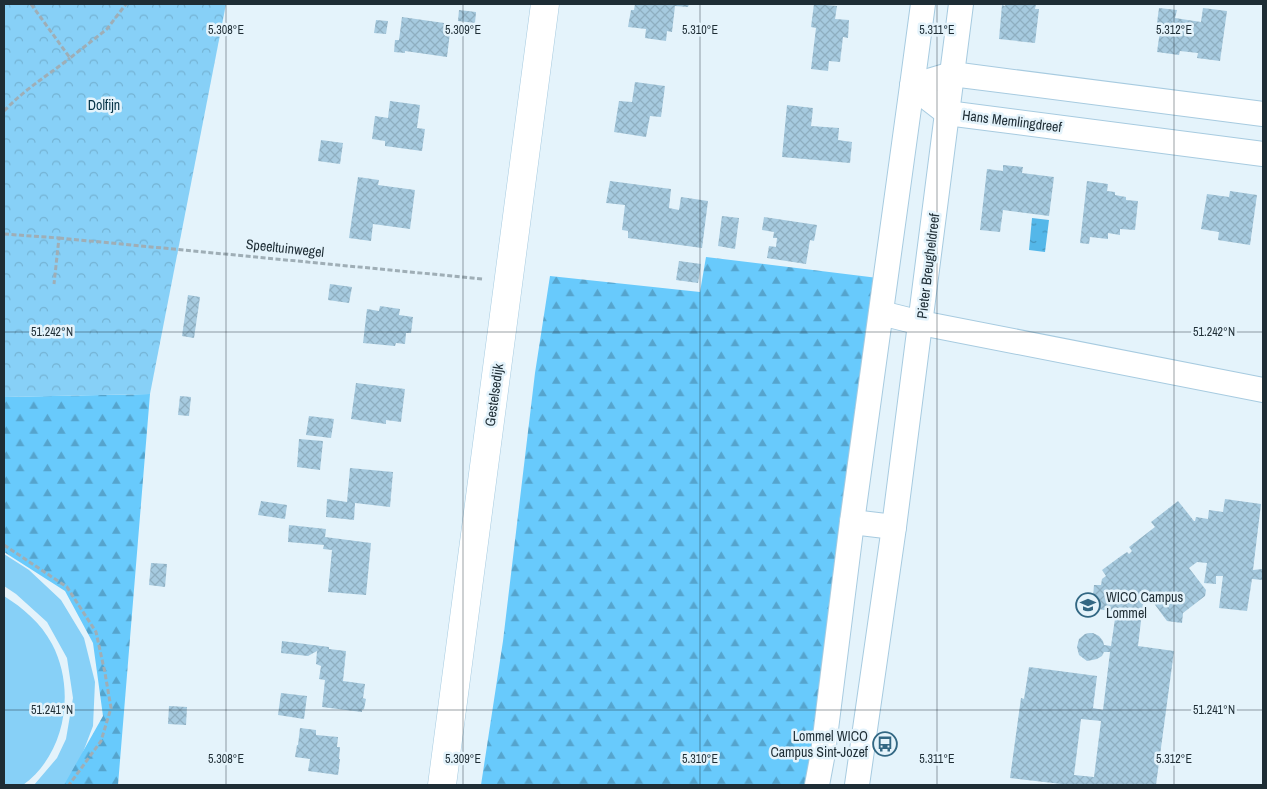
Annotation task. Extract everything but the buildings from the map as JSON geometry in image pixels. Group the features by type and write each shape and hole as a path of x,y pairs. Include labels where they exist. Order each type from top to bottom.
{"main road":[{"name":"Gestelsedijk","path":"442,785 545,4"}],"street":[{"path":"817,785 823,753 852,522 923,4"},
{"name":"Pieter Breugheldreef","path":"858,785 894,527 961,4"},
{"path":"912,86 952,74 1263,114"},
{"name":"Hans Memlingdreef","path":"912,86 947,113 1263,154"},
{"path":"881,313 920,323 1263,390"},
{"path":"852,522 894,527"}],"path":[{"path":"31,4 70,58"},
{"path":"4,111 31,86 108,29 126,4"},
{"name":"Speeltuinwegel","path":"4,234 509,281"},
{"path":"54,284 59,238"},
{"path":"4,545 67,587 96,632 111,708 101,741 69,785"}],"green space":[{"name":"Dolfijn","path":"4,4 226,4 150,394 4,397"},
{"path":"706,257 878,278 810,776 806,785 481,785 503,641 535,373 550,276 700,292"},
{"path":"150,394 118,785 64,785 103,716 93,643 65,591 4,552 4,397"},
{"path":"4,554 29,570 61,600 84,638 95,682 93,726 77,768 65,785 34,785 57,758 66,739 73,698 67,658 47,622 16,594 4,586"},
{"path":"4,596 31,617 48,636 59,662 64,681 63,720 57,739 49,756 38,772 23,785 4,785"}],"water":[{"path":"1032,218 1049,220 1045,252 1029,250"}],"place":[{"name":"WICO Campus Lommel","path":"1088,605"},
{"name":"Lommel WICO Campus Sint-Jozef","path":"885,744"}]}
